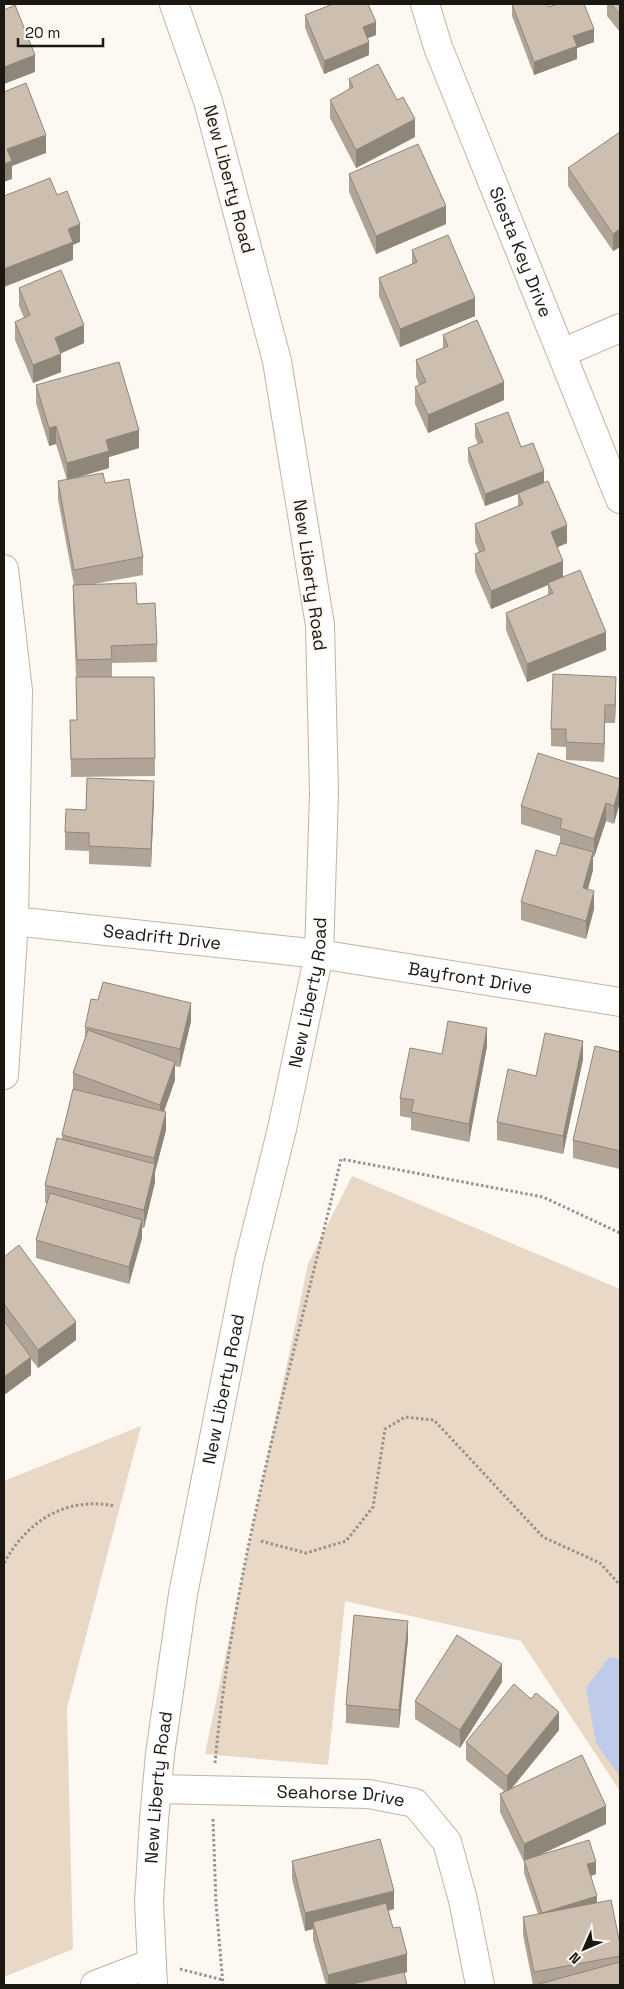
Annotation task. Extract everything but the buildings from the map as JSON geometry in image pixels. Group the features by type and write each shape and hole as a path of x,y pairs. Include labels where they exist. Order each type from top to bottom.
{"street":[{"name":"New Liberty Road","path":"153,1974 149,1902 157,1789 160,1754 184,1584 250,1261 282,1129 320,954 324,793 320,625 277,361 208,101 174,4"},
{"name":"Siesta Key Drive","path":"425,4 438,46 620,499"},
{"path":"562,353 620,328"},
{"path":"4,569 11,692 9,920 4,1075"},
{"name":"Seadrift Drive","path":"9,920 320,954"},
{"name":"Bayfront Drive","path":"320,954 620,1002"},
{"name":"Seahorse Drive","path":"157,1789 369,1794 415,1803 447,1842 463,1900 480,1985"},
{"path":"95,1985 153,1974"}],"path":[{"path":"223,1985 216,1903 212,1790 220,1714 235,1614 260,1495 341,1160 543,1198 620,1233"},
{"path":"261,1541 306,1553 346,1541 373,1507 386,1430 405,1417 434,1420 543,1537 600,1564 620,1585"},
{"path":"4,1563 12,1549 41,1519 75,1504 99,1503 114,1506"},
{"path":"153,1974 223,1980"}],"shaded area":[{"path":"352,1176 620,1289 620,1791 521,1641 345,1601 328,1765 205,1754 308,1264"},
{"path":"141,1426 67,1708 73,1949 4,1977 4,1481"}],"water":[{"path":"609,1657 620,1659 620,1777 596,1743 586,1688"}]}
